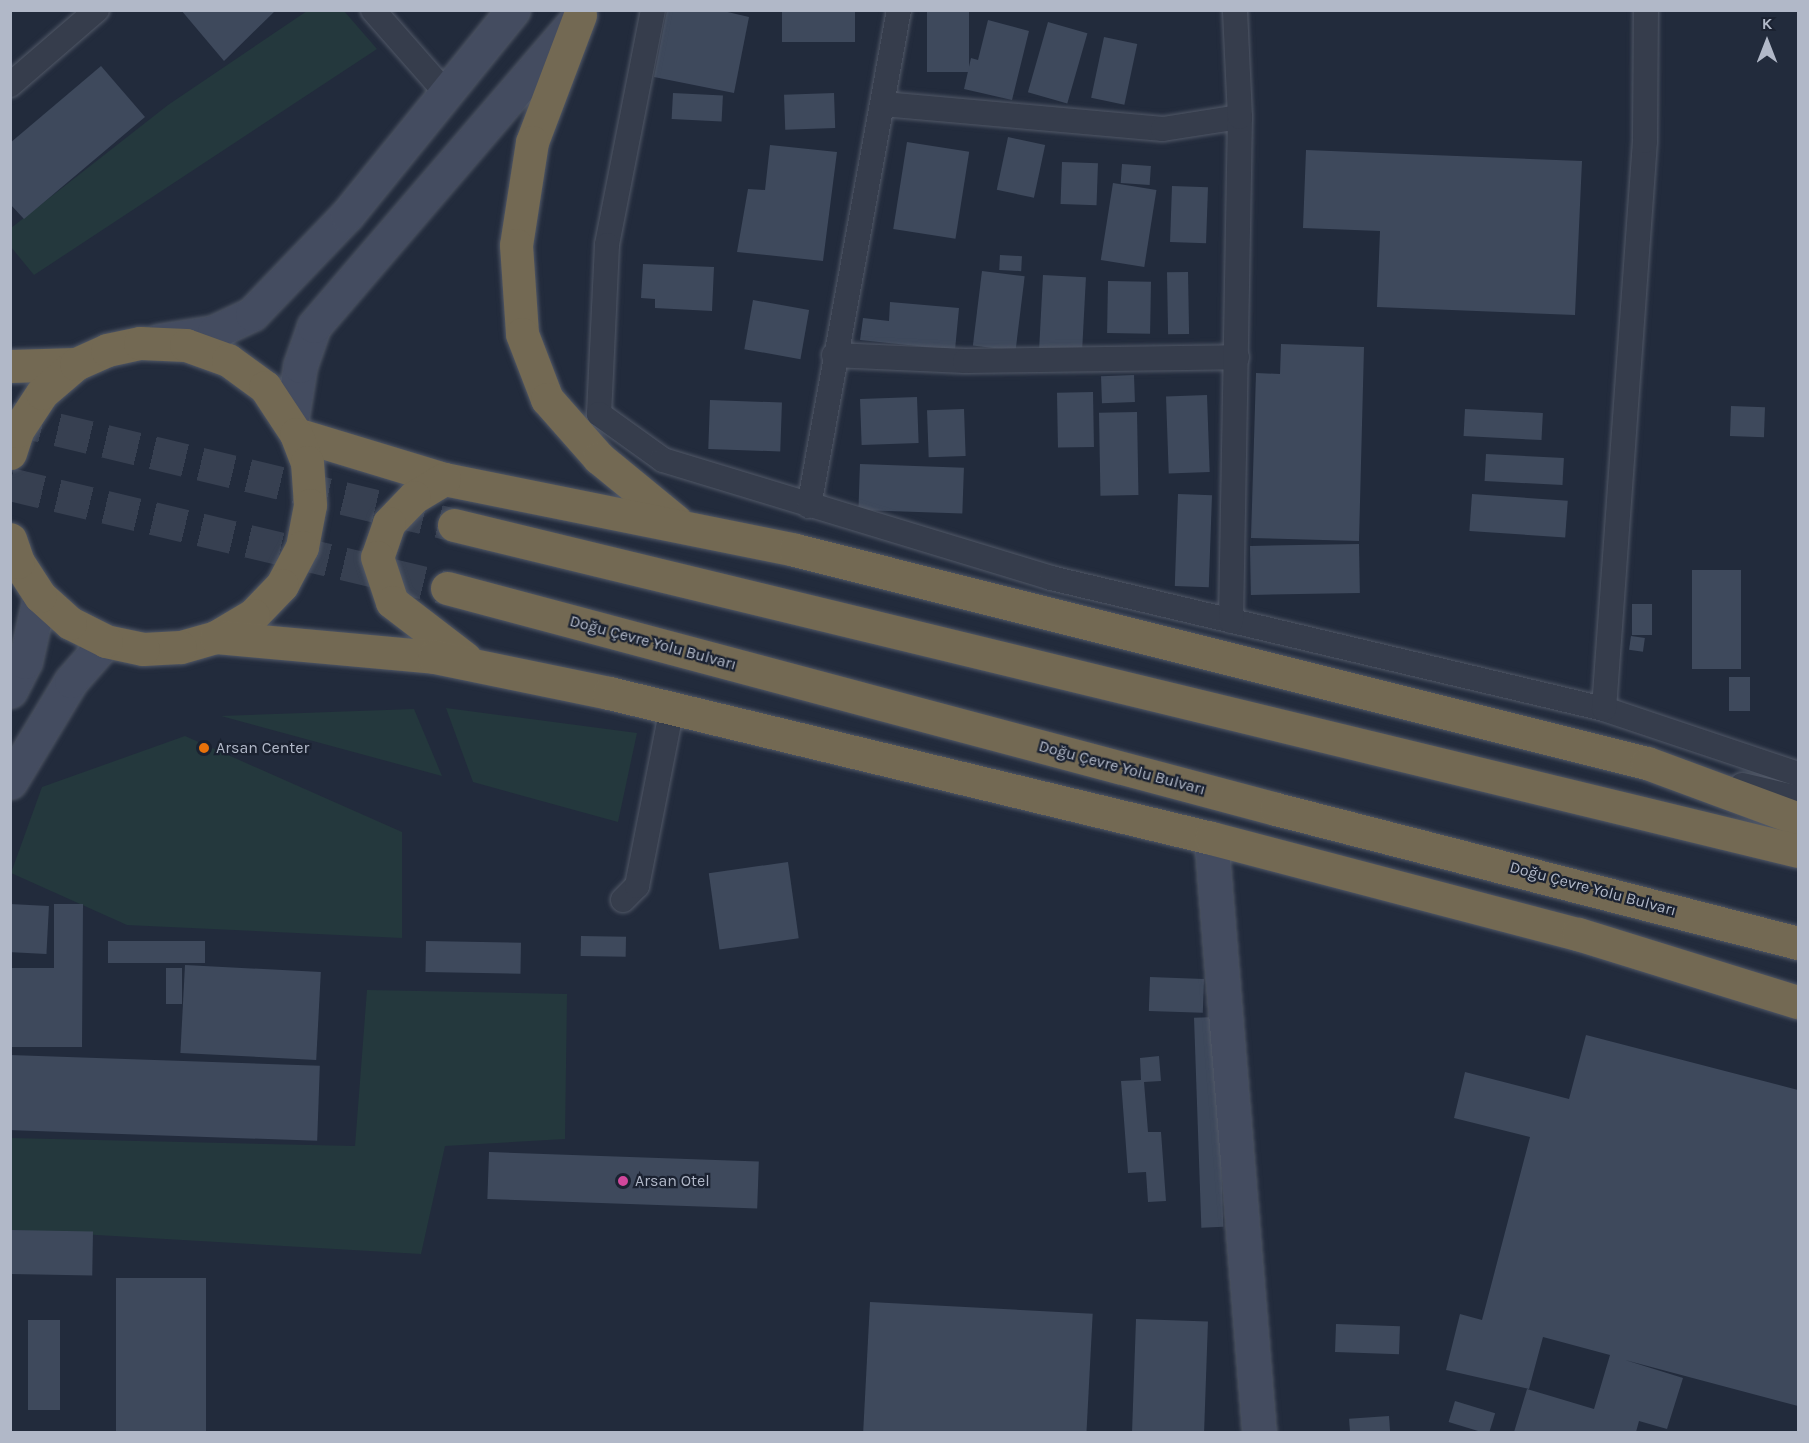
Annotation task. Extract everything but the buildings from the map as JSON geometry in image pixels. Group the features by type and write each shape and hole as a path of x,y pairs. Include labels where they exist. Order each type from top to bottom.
{"highway":[{"path":"581,13 532,142 516,245 522,334 547,399 599,458 680,524"},
{"path":"10,453 17,431 42,393 76,364 107,350 141,344 186,345 228,360 265,387 294,428 307,462 310,505 302,547 282,585 253,615 216,637 180,647 143,649 106,641 70,623 40,596 13,554"},
{"path":"10,366 76,364"},
{"path":"294,428 444,478 680,524 1647,764 1798,819"},
{"path":"444,478 414,497 388,523 377,557 392,602 428,633 472,663"},
{"path":"454,525 1798,851"},
{"name":"Doğu Çevre Yolu Bulvarı","path":"447,588 1276,809 1798,943"},
{"path":"216,637 472,663 672,708 1211,838 1578,934 1798,1002"}],"main road":[{"path":"141,344 214,332 252,314 347,215 513,10"},
{"path":"294,428 300,366 314,326 581,13"},
{"path":"10,692 25,662 40,596"},
{"path":"10,782 71,681 106,641"},
{"path":"1211,838 1259,1432"}],"street":[{"path":"10,85 97,10"},
{"path":"373,10 446,93"},
{"path":"653,10 607,245 599,414 663,460 809,507 1051,578 1604,709 1798,774"},
{"path":"809,507 834,355 899,10"},
{"path":"1231,621 1240,117 1235,10"},
{"path":"1604,709 1645,141 1646,10"},
{"path":"883,104 1163,129 1240,117"},
{"path":"834,355 965,361 1237,357"},
{"path":"623,900 637,886 672,708"},
{"path":"1647,764 1798,798"}],"green space":[{"path":"307,11 344,11 377,49 34,275 11,247 11,228 168,105"},
{"path":"446,708 637,733 618,822 473,782"},
{"path":"414,709 442,776 221,716"},
{"path":"185,736 402,832 402,938 127,925 11,873 42,787"},
{"path":"367,990 567,994 565,1139 445,1146 421,1254 11,1230 11,1138 355,1146"}],"tunnel":[{"path":"10,418 454,525"},
{"path":"10,484 447,588"}],"place":[{"name":"Arsan Center","path":"204,748"},
{"name":"Arsan Otel","path":"623,1181"}]}
